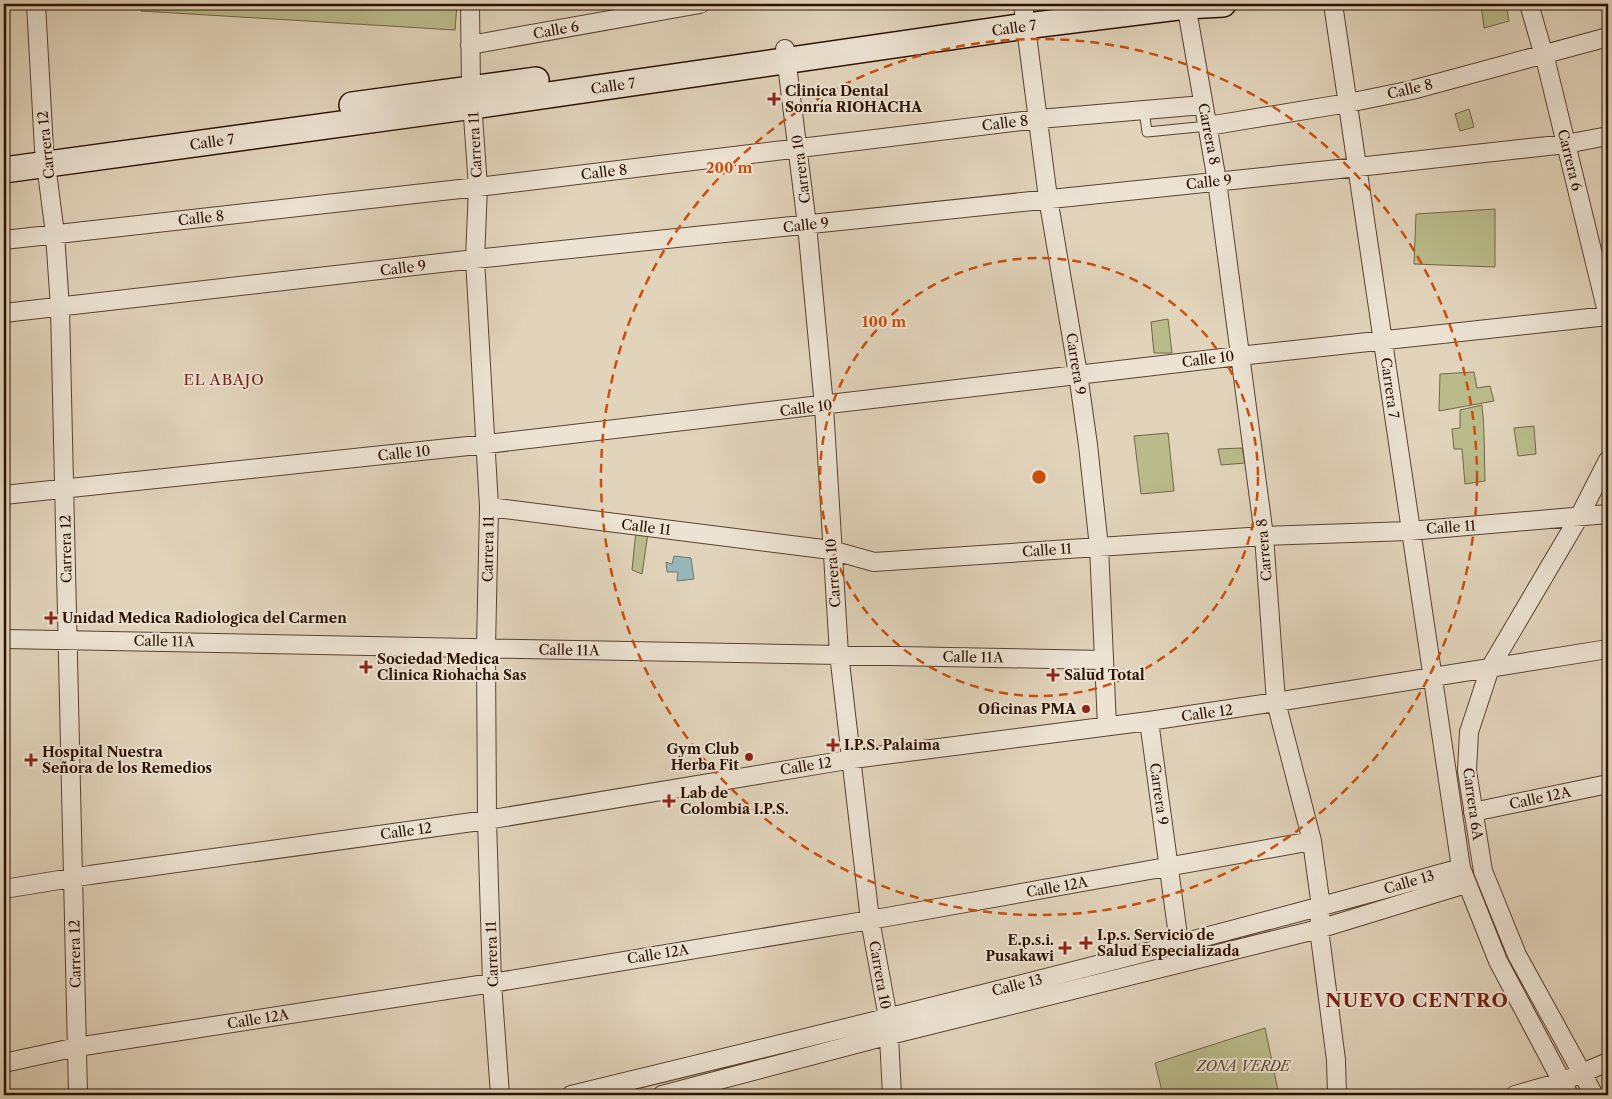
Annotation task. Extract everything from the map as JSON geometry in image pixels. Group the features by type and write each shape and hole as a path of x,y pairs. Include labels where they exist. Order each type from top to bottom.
{"street":[{"name":"Carrera 12","path":"36,4 46,157 55,234 60,308 78,1095"},
{"name":"Carrera 11","path":"470,4 472,97 478,188 476,259 489,507 486,648 487,820 492,983 500,1095"},
{"name":"Calle 6","path":"470,46 700,4"},
{"name":"Calle 7","path":"4,170 46,157 786,55 1083,4"},
{"name":"Calle 7","path":"1024,14 1223,4"},
{"name":"Carrera 7","path":"1333,4 1384,341 1431,677 1464,876"},
{"name":"Carrera 6","path":"1529,4 1566,144 1608,316"},
{"name":"Carrera 8","path":"1186,5 1217,181 1264,536 1276,702 1312,841 1321,907 1319,929 1336,1060 1337,1095"},
{"name":"Carrera 9","path":"1024,14 1048,198 1078,374 1099,547 1107,726"},
{"name":"Calle 8","path":"1208,126 1348,103 1412,90 1608,37"},
{"name":"Carrera 10","path":"786,55 799,149 824,406 831,550 839,654 853,759 870,920 889,1027 892,1095"},
{"name":"Calle 8","path":"4,240 478,188 1039,118 1203,106"},
{"name":"Calle 9","path":"4,313 476,259 1358,167 1566,144 1608,136"},
{"name":"Calle 7","path":"4,154 46,157"},
{"name":"Calle 10","path":"4,495 487,444 824,406 1078,374 1608,316"},
{"name":"Carrera 6A","path":"1594,1095 1517,955 1483,871 1467,771 1469,732 1490,668 1579,517 1608,460"},
{"name":"Calle 11","path":"489,507 831,550 874,562 1264,536 1410,531 1608,514"},
{"name":"Calle 11A","path":"4,639 1103,660"},
{"name":"Calle 12","path":"4,889 90,875 487,820 853,759 1149,721 1276,702 1608,649"},
{"name":"Carrera 9","path":"1149,721 1179,943"},
{"name":"Calle 12A","path":"1473,812 1608,784"},
{"name":"Calle 12A","path":"4,1062 77,1047 492,983 870,920 1312,841"},
{"name":"Calle 13","path":"662,1095 1179,943 1321,907 1464,876"},
{"name":"Calle 13","path":"571,1095 889,1027 1319,929 1464,876"},
{"path":"1464,876 1498,961 1565,1089"},
{"path":"1515,1095 1565,1089 1581,1072 1608,1062"}],"lane":[{"path":"1144,110 1147,132 1208,126"}],"green space":[{"path":"140,4 457,4 455,30 141,11"},
{"path":"1481,4 1506,4 1509,21 1484,28"},
{"path":"1469,109 1474,127 1460,131 1455,114"},
{"path":"1495,209 1495,267 1414,264 1416,214"},
{"path":"1168,319 1172,353 1154,353 1151,322"},
{"path":"1474,372 1477,388 1490,386 1494,401 1439,411 1440,374"},
{"path":"1482,405 1485,481 1465,484 1462,449 1454,449 1452,429 1460,428 1460,410"},
{"path":"1534,426 1536,454 1518,456 1514,428"},
{"path":"1168,433 1174,491 1141,494 1134,436"},
{"path":"1242,448 1245,463 1221,465 1218,449"},
{"path":"636,530 648,533 642,574 632,570"},
{"name":"ZONA VERDE","path":"1265,1028 1279,1095 1163,1095 1155,1063"}],"water":[{"path":"674,556 691,558 694,579 677,581 678,572 667,572 666,562 672,564"}],"place":[{"name":"Clinica Dental Sonría RIOHACHA","path":"774,99"},
{"name":"Unidad Medica Radiologica del Carmen","path":"51,618"},
{"name":"Sociedad Medica Clinica Riohacha Sas","path":"366,667"},
{"name":"Salud Total","path":"1053,675"},
{"name":"Oficinas PMA","path":"1086,709"},
{"name":"I.P.S. Palaima","path":"833,745"},
{"name":"Gym Club Herba Fit","path":"749,757"},
{"name":"Hospital Nuestra Señora de los Remedios","path":"31,760"},
{"name":"Lab de Colombia I.P.S.","path":"669,801"},
{"name":"I.p.s. Servicio de Salud Especializada","path":"1086,943"},
{"name":"E.p.s.i. Pusakawi","path":"1065,948"}],"district":[{"name":"EL ABAJO","path":"224,380"},
{"name":"NUEVO CENTRO","path":"1417,1000"}]}
